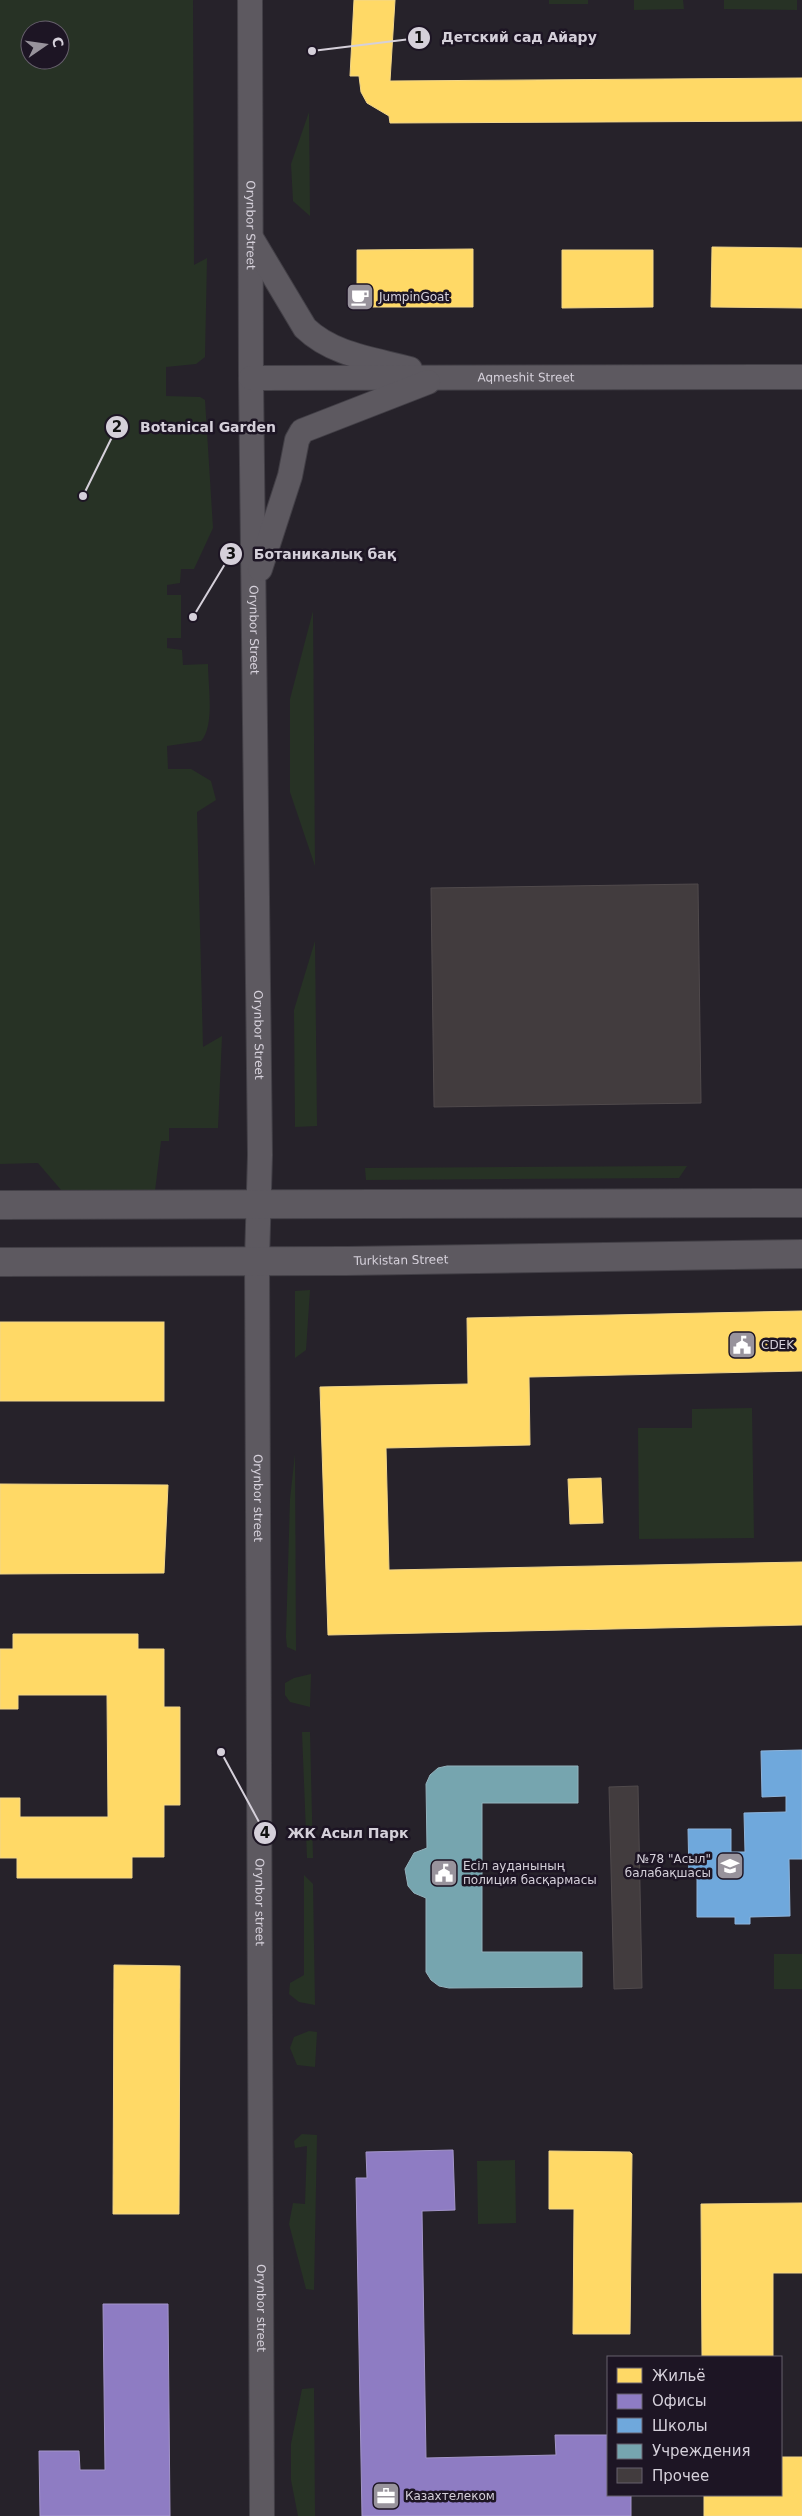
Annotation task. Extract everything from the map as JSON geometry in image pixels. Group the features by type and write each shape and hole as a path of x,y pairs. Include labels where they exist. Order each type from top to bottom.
{"main road":[{"path":"0,1205 802,1203"},
{"name":"Turkistan Street","path":"0,1262 802,1254"}],"street":[{"name":"Orynbor Street","path":"250,0 251,378 260,1155 257,1260"},
{"path":"252,240 305,328 315,337 335,349 441,377"},
{"path":"254,587 290,476 297,440 302,431 441,377"},
{"name":"Aqmeshit Street","path":"251,378 802,377"},
{"name":"Orynbor street","path":"257,1260 262,2516"}],"green space":[{"path":"0,0 193,0 194,265 207,258 205,357 196,364 166,367 166,396 200,397 205,400 213,528 194,569 181,569 180,583 167,585 167,595 181,595 181,638 167,638 167,648 182,650 183,665 208,664 210,705 208,726 201,741 167,746 168,769 191,769 211,781 216,800 197,812 203,1047 222,1036 218,1128 169,1128 169,1141 161,1141 155,1191 62,1191 38,1163 0,1164"},
{"path":"549,0 588,0 588,4 549,4"},
{"path":"634,0 683,0 684,9 634,10"},
{"path":"724,0 797,0 797,10 724,9"},
{"path":"309,112 310,216 293,201 291,164"},
{"path":"313,611 315,866 290,792 290,699"},
{"path":"315,941 317,1126 295,1127 294,1010"},
{"path":"687,1166 679,1178 366,1180 365,1168"},
{"path":"310,1290 306,1350 295,1358 295,1291"},
{"path":"752,1408 754,1538 639,1539 638,1428 692,1428 692,1409"},
{"path":"295,1454 296,1651 287,1647 286,1637 290,1499"},
{"path":"311,1674 310,1707 290,1702 285,1695 285,1683 294,1678"},
{"path":"302,1732 310,1732 313,1858 307,1858"},
{"path":"304,1875 313,1884 315,2005 299,2002 289,1994 290,1983 304,1975"},
{"path":"774,1954 802,1954 802,1989 774,1989"},
{"path":"309,2031 317,2032 315,2067 297,2065 290,2048 294,2037"},
{"path":"302,2134 317,2135 314,2290 306,2289 289,2224 293,2203 305,2204 307,2146 295,2148 294,2141"},
{"path":"515,2160 516,2223 478,2224 477,2161"},
{"path":"314,2388 315,2516 298,2516 291,2480 291,2444 302,2389"}],"building: Жильё":[{"path":"354,0 395,0 390,81 802,78 802,121 390,123 389,116 367,103 361,92 359,76 350,76"},
{"path":"712,247 802,248 802,308 711,307"},
{"path":"473,249 473,307 357,307 357,250"},
{"path":"562,250 653,250 653,307 562,308"},
{"path":"802,1311 802,1371 529,1377 530,1445 386,1448 389,1570 802,1562 802,1625 328,1635 320,1387 468,1384 467,1318"},
{"path":"0,1322 164,1322 164,1401 0,1401"},
{"path":"601,1478 603,1523 570,1524 568,1479"},
{"path":"0,1484 168,1485 164,1573 0,1574"},
{"path":"13,1634 138,1634 138,1649 164,1649 164,1707 180,1707 180,1805 164,1805 164,1857 132,1857 132,1878 17,1878 17,1858 0,1858 0,1798 20,1798 20,1817 108,1817 107,1695 18,1695 18,1709 0,1709 0,1649 13,1649"},
{"path":"114,1965 180,1966 179,2214 113,2214"},
{"path":"549,2151 630,2152 632,2154 630,2334 573,2334 574,2209 549,2209"},
{"path":"802,2203 802,2273 773,2273 773,2356 702,2356 701,2204"},
{"path":"782,2457 802,2457 802,2516 704,2516 704,2496 782,2496"}],"building: Офисы":[{"path":"453,2150 455,2210 422,2211 426,2458 556,2455 555,2435 607,2435 607,2496 631,2496 631,2516 362,2516 356,2178 367,2178 366,2152"},
{"path":"103,2304 168,2304 170,2516 40,2516 39,2451 79,2451 80,2470 105,2470"}],"building: Школы":[{"path":"802,1750 802,1859 789,1859 790,1916 750,1917 750,1924 735,1924 735,1917 697,1917 697,1878 689,1878 688,1829 731,1829 731,1852 745,1852 744,1813 786,1812 786,1796 762,1797 761,1751"}],"building: Учреждения":[{"name":"Есіл ауданының полиция басқармасы","path":"447,1766 578,1766 578,1803 482,1803 482,1952 582,1952 582,1987 449,1988 439,1986 431,1980 426,1972 426,1898 414,1893 408,1886 405,1869 414,1853 427,1848 426,1784 430,1775 438,1768"}],"building: Прочее":[{"path":"698,884 701,1103 434,1107 431,888"},
{"path":"638,1786 642,1988 614,1989 609,1787"}],"place":[{"name":"Детский сад Айару","path":"312,51"},
{"name":"JumpinGoat","path":"360,297"},
{"name":"Botanical Garden","path":"83,496"},
{"name":"Ботаникалық бақ","path":"193,617"},
{"name":"CDEK","path":"742,1345"},
{"name":"ЖК Асыл Парк","path":"221,1752"},
{"name":"№78 \"Асыл\" балабақшасы","path":"730,1866"},
{"name":"Есіл ауданының полиция басқармасы","path":"444,1873"},
{"name":"Казахтелеком","path":"386,2496"}]}
